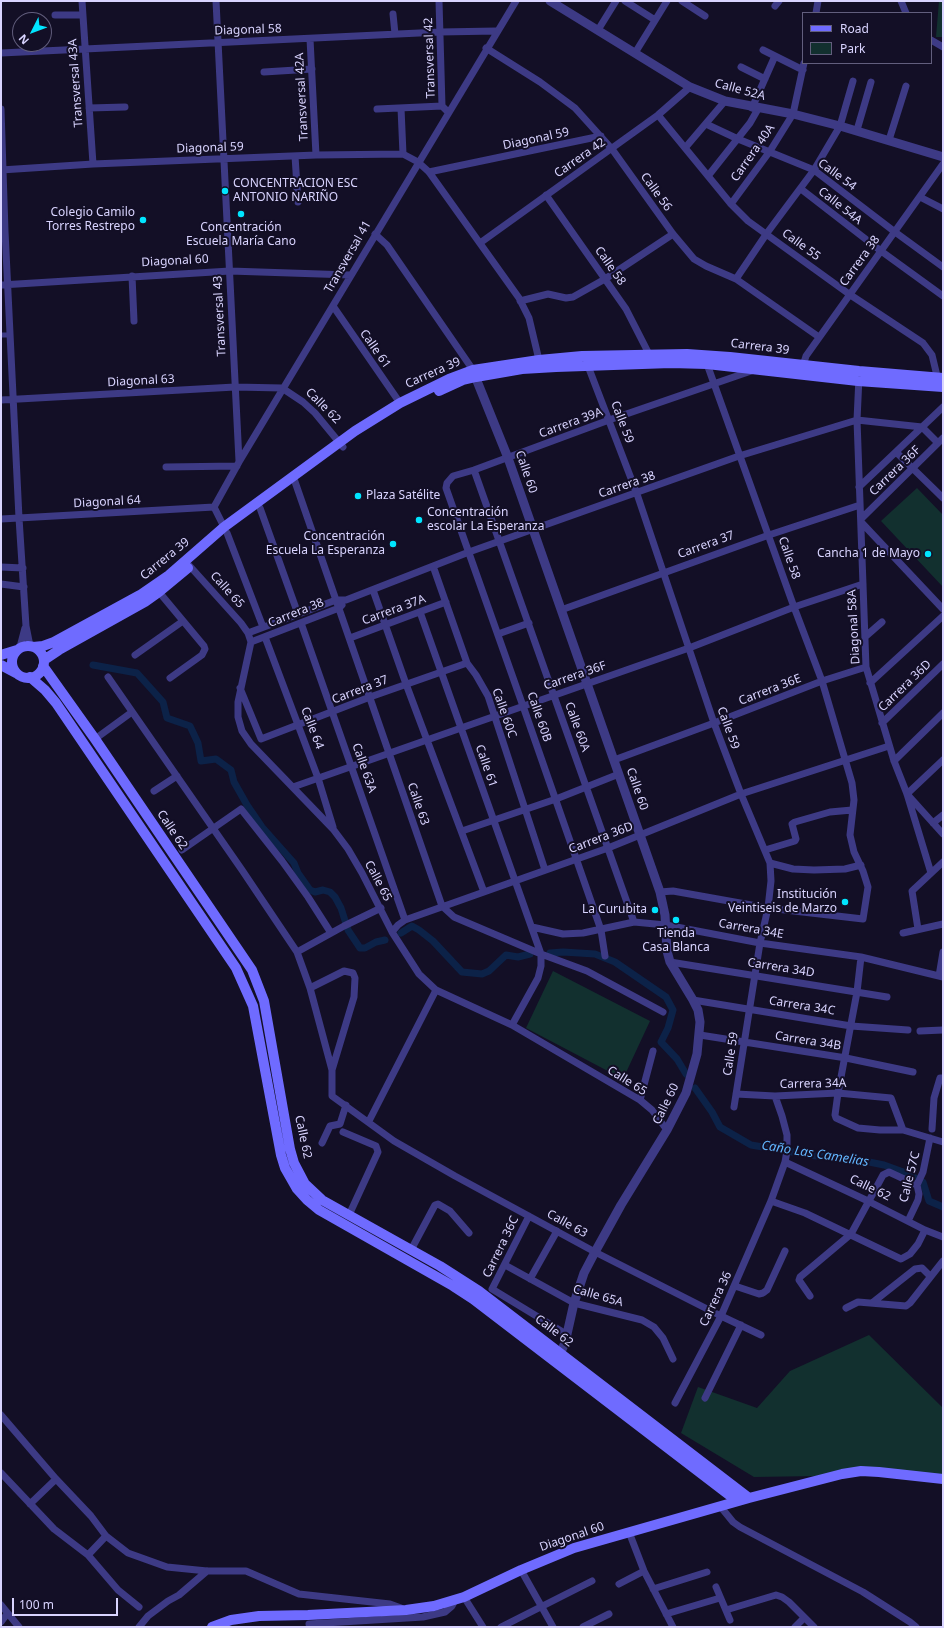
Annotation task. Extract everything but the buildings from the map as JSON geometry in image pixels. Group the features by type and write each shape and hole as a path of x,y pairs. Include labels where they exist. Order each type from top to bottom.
{"main road":[{"name":"Carrera 39","path":"43,663 59,650 133,609 159,592 188,563 225,530 341,444 400,403 449,379 539,360 582,356 649,354 709,355 802,370 942,384"},
{"name":"Carrera 39","path":"341,444 404,409 474,373 527,369 671,363 707,364 755,370 802,370"},
{"name":"Carrera 39","path":"225,530 260,508 295,479"},
{"name":"Carrera 39","path":"32,646 43,646 54,642 128,602 188,563"},
{"path":"1,655 32,646 40,652 43,663 38,674 30,677 23,677 1,665"},
{"path":"16,673 12,661 14,653 19,649"},
{"name":"Calle 62","path":"43,663 252,970 264,1001 294,1163 305,1184 322,1200 411,1250 479,1291 749,1498"},
{"name":"Calle 62","path":"30,677 45,690 56,703 236,968 253,1006 281,1155 285,1168 297,1189 319,1210 453,1286 473,1299 737,1501"},
{"name":"Diagonal 60","path":"212,1627 231,1620 244,1618 309,1622 407,1614 459,1599 521,1570 574,1548 737,1501 842,1474 861,1471 943,1479"}],"street":[{"name":"Transversal 43A","path":"82,1 93,164"},
{"name":"Transversal 43","path":"216,1 238,464"},
{"name":"Transversal 42","path":"439,1 445,109"},
{"name":"Transversal 41","path":"214,507 282,388 333,306 374,234 418,162 445,109 516,1"},
{"name":"Calle 52A","path":"550,1 690,87 725,101 755,108 793,114 857,130 943,157"},
{"path":"598,30 616,1"},
{"path":"625,1 655,20"},
{"path":"635,53 667,1"},
{"path":"682,1 705,16"},
{"path":"816,12 818,1"},
{"path":"901,1 906,12"},
{"path":"393,14 395,34"},
{"path":"55,15 82,15"},
{"name":"Diagonal 58","path":"1,53 440,32 496,31"},
{"name":"Transversal 42A","path":"310,39 316,155"},
{"path":"932,41 943,47"},
{"name":"Calle 56","path":"486,48 540,82 569,104 601,136 673,234 694,259 736,279 819,337"},
{"path":"763,50 775,56 804,66"},
{"path":"708,176 738,139 755,108 775,56"},
{"name":"Carrera 40A","path":"731,204 770,151 793,114 804,66"},
{"path":"741,67 765,79"},
{"path":"264,72 312,69"},
{"path":"736,279 767,233 814,170 840,126 853,81"},
{"path":"857,130 871,82"},
{"path":"889,140 906,86"},
{"name":"Carrera 42","path":"480,242 612,149 658,115 690,87"},
{"path":"685,148 725,101"},
{"path":"89,108 125,107"},
{"path":"401,108 403,154"},
{"path":"1,109 5,284 14,399 19,518 26,626 32,646"},
{"path":"377,109 445,109"},
{"name":"Calle 55","path":"658,115 731,204 748,220 849,294 923,343 932,355 942,384"},
{"name":"Calle 54","path":"706,124 738,139 814,170 943,267"},
{"name":"Diagonal 59","path":"429,172 601,136"},
{"name":"Diagonal 59","path":"2,170 93,164 316,155 403,154 418,162"},
{"path":"295,156 298,202"},
{"path":"418,162 429,172 480,242 520,301 529,318 539,360"},
{"name":"Carrera 38","path":"802,370 806,356 819,337 943,164"},
{"name":"Calle 54A","path":"801,189 881,251 943,296"},
{"name":"Calle 58","path":"546,195 626,309 649,354"},
{"path":"920,197 943,209"},
{"name":"Calle 60","path":"374,234 388,244 474,373 508,458 664,903 667,951 670,962 693,1000 698,1010 700,1022 700,1035 693,1073 686,1093 667,1130 621,1205 584,1273 574,1303 561,1353 556,1362"},
{"path":"520,301 548,294 566,298 573,297 605,279 673,234"},
{"name":"Diagonal 60","path":"5,284 230,271 350,275"},
{"path":"132,276 134,321"},
{"name":"Calle 61","path":"333,306 400,403"},
{"path":"1,335 10,334"},
{"name":"Calle 58","path":"707,364 794,608 822,681 844,761 852,783 854,800 850,835 854,852 868,887 863,919 768,908"},
{"name":"Calle 59","path":"588,366 637,494 714,723 741,794 770,863 771,881 768,908 760,943 734,1107"},
{"name":"Carrera 39A","path":"446,488 447,483 453,476 474,470 609,420 755,370"},
{"name":"Diagonal 58A","path":"859,376 857,420 866,667 889,746 907,794 931,873"},
{"name":"Diagonal 63","path":"1,400 235,387 282,388"},
{"name":"Calle 62","path":"282,388 304,402 341,444"},
{"path":"859,487 943,407"},
{"name":"Carrera 38","path":"248,633 336,600 346,600 469,552 637,494 739,456 857,420 922,428"},
{"path":"922,428 941,441"},
{"name":"Carrera 36F","path":"861,520 941,441"},
{"path":"896,452 943,498"},
{"path":"166,467 238,464"},
{"name":"Calle 60A","path":"474,470 634,922"},
{"name":"Calle 63","path":"295,479 442,906"},
{"name":"Calle 60B","path":"446,488 577,859 601,930 605,956"},
{"name":"Carrera 37","path":"561,610 769,535 860,505"},
{"path":"214,507 225,530 263,627"},
{"name":"Diagonal 64","path":"1,519 214,507"},
{"path":"260,508 298,614"},
{"path":"861,520 943,609"},
{"name":"Calle 65","path":"188,563 236,617 248,633 251,642 238,702 238,717 242,731 251,744 333,829 348,849 381,908 392,932 411,964 419,974 436,990 512,1025 640,1100 652,1110 667,1130"},
{"name":"Calle 60C","path":"433,566 467,663 482,684 488,696 545,870"},
{"path":"1,567 23,568"},
{"path":"1,584 24,586"},
{"name":"Carrera 36F","path":"293,787 689,648 862,584"},
{"path":"373,590 406,684 484,892"},
{"path":"159,592 204,646 204,652 170,678"},
{"name":"Carrera 38","path":"251,642 339,608 346,600"},
{"name":"Carrera 37A","path":"350,638 446,602"},
{"name":"Calle 61","path":"420,612 514,881 532,927"},
{"path":"870,683 943,616"},
{"path":"135,655 183,621"},
{"path":"866,636 882,622"},
{"name":"Calle 63A","path":"301,623 405,920"},
{"path":"498,634 529,623"},
{"path":"19,649 26,626"},
{"name":"Calle 64","path":"265,637 318,778 333,829"},
{"name":"Carrera 37","path":"240,688 261,739 406,684 467,663"},
{"name":"Carrera 36D","path":"882,723 943,664"},
{"name":"Carrera 36E","path":"614,760 822,681 866,667"},
{"name":"Calle 63","path":"108,676 297,952 310,988 332,1070 332,1096 394,1141 455,1176 595,1252 761,1335"},
{"path":"95,739 132,712"},
{"path":"894,761 943,714"},
{"name":"Carrera 36D","path":"392,932 405,920 608,848 741,794 889,746"},
{"path":"943,760 907,794 943,834"},
{"path":"462,831 556,799 619,774"},
{"path":"154,791 177,776"},
{"path":"182,850 241,809 282,861 331,934"},
{"path":"764,850 795,841 796,839 792,824 795,822 830,812 852,810"},
{"path":"933,823 943,815"},
{"path":"918,929 912,891 943,862"},
{"path":"770,863 793,869 814,870 845,869 860,865"},
{"path":"660,892 673,891 768,908"},
{"path":"442,906 454,917 541,954 588,971 663,1012"},
{"path":"297,952 381,908"},
{"name":"Carrera 34E","path":"532,927 563,934 601,930 634,922 666,925 760,943 861,957 941,976"},
{"path":"903,933 943,924"},
{"path":"512,1025 538,978 541,966 541,954 532,927"},
{"path":"941,976 943,952"},
{"path":"861,957 846,1058 838,1093 835,1115 836,1118 858,1128 903,1130 943,1142"},
{"name":"Carrera 34D","path":"670,962 887,997"},
{"path":"310,988 344,971 353,973 355,978 354,998 332,1070"},
{"path":"368,1121 436,990"},
{"name":"Carrera 34C","path":"693,1000 851,1026 908,1030"},
{"path":"920,1031 943,1030"},
{"name":"Carrera 34B","path":"700,1035 846,1058 913,1072"},
{"path":"640,1100 653,1051"},
{"path":"932,1129 934,1098 941,1078"},
{"name":"Carrera 34A","path":"736,1094 775,1096 838,1093 891,1098 903,1130"},
{"name":"Carrera 36","path":"675,1403 721,1316 735,1286 771,1200 785,1162 787,1135 775,1096"},
{"path":"322,1143 330,1126 340,1124 346,1105"},
{"path":"342,1132 376,1146 378,1152 349,1215"},
{"name":"Calle 57C","path":"908,1221 918,1200 918,1184 923,1172 930,1138"},
{"name":"Calle 62","path":"785,1162 868,1200 925,1230 943,1237"},
{"path":"810,1296 799,1280 850,1234 883,1175 889,1172 918,1184"},
{"path":"771,1200 805,1213 901,1259 910,1254 925,1230"},
{"path":"411,1250 435,1205 440,1204 450,1211 469,1233"},
{"name":"Carrera 36C","path":"529,1216 492,1289 566,1334"},
{"path":"530,1279 557,1231"},
{"path":"735,1286 759,1294 763,1293 767,1290 785,1251"},
{"path":"846,1308 858,1302 906,1306 943,1262"},
{"name":"Calle 65A","path":"505,1265 574,1303 642,1320 654,1327 663,1338 673,1359"},
{"path":"872,1303 915,1269 922,1268 930,1276"},
{"path":"705,1398 741,1326"},
{"path":"1,1415 56,1479 91,1516 106,1536 128,1553 142,1559 167,1566 207,1570 246,1571 299,1594 390,1604 407,1614 409,1627"},
{"path":"1,1473 54,1529 88,1555 118,1590 139,1607"},
{"path":"30,1504 56,1479"},
{"path":"720,1506 729,1518 740,1527 863,1592 907,1624 916,1627"},
{"path":"629,1532 644,1571 673,1627"},
{"path":"88,1555 106,1536"},
{"path":"139,1627 148,1616 168,1601 179,1596 207,1570"},
{"path":"521,1570 553,1627"},
{"path":"619,1584 644,1571"},
{"path":"653,1589 706,1572"},
{"path":"501,1627 592,1581"},
{"path":"716,1587 730,1620"},
{"path":"726,1610 776,1595 789,1602 814,1627"},
{"path":"666,1614 720,1598"},
{"path":"459,1599 483,1627"},
{"path":"1,1605 19,1627"},
{"path":"1,1622 7,1614"},
{"path":"583,1627 609,1614"},
{"path":"795,1627 804,1618"}],"green space":[{"path":"939,1 943,1 943,37 936,37"},
{"name":"Cancha 1 de Mayo","path":"917,488 943,515 943,587 881,521"},
{"path":"553,971 650,1021 623,1079 526,1028"},
{"path":"869,1335 943,1408 943,1474 754,1477 681,1433 698,1387 757,1408 790,1371"}],"waterway":[{"name":"Caño Las Camelias","path":"93,665 137,673 163,702 167,718 190,726 198,743 201,761 216,759 231,770 234,782 247,805 262,827 294,863 298,873 310,890 315,892 323,890 330,892 335,897 341,908 348,930 360,948 365,948 376,942 385,940"},
{"name":"Caño Las Camelias","path":"401,933 412,926 419,930 433,941 462,972 482,974 489,971 506,955 518,957 530,954"},
{"name":"Caño Las Camelias","path":"550,953 563,952 595,954 615,962 666,997 673,1010 668,1028 661,1042 677,1059 686,1074"},
{"name":"Caño Las Camelias","path":"695,1088 712,1112 720,1127 751,1145 816,1156 844,1157 884,1165 906,1173 923,1182 929,1201 943,1207"}],"place":[{"name":"CONCENTRACION ESC ANTONIO NARIÑO","path":"225,191"},
{"name":"Concentración Escuela María Cano","path":"241,214"},
{"name":"Colegio Camilo Torres Restrepo","path":"143,220"},
{"name":"Plaza Satélite","path":"358,496"},
{"name":"Concentración escolar La Esperanza","path":"419,520"},
{"name":"Concentración Escuela La Esperanza","path":"393,544"},
{"name":"Cancha 1 de Mayo","path":"928,554"},
{"name":"Institución Veintiseis de Marzo","path":"845,902"},
{"name":"La Curubita","path":"655,910"},
{"name":"Tienda Casa Blanca","path":"676,920"}]}
